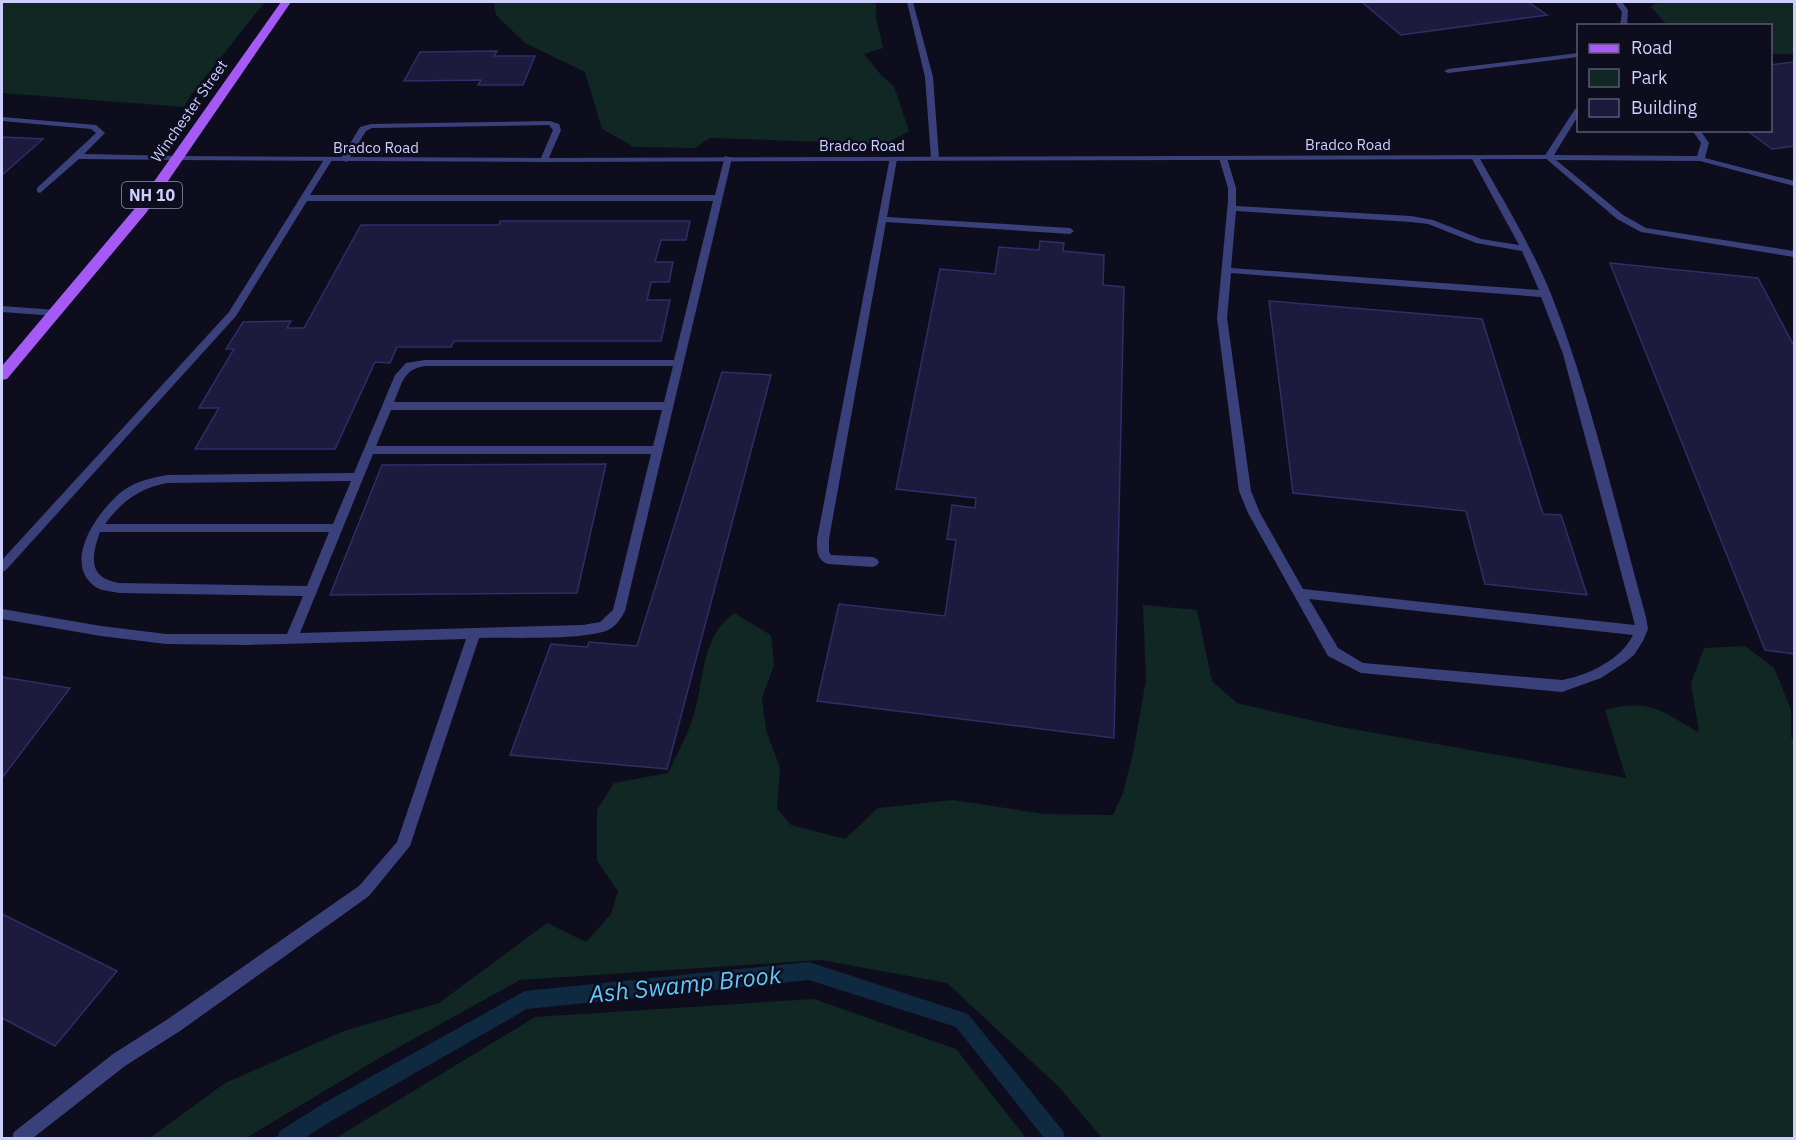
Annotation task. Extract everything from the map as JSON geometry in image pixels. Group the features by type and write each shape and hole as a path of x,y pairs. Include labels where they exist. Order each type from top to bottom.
{"main road":[{"name":"Winchester Street","path":"2,375 141,210 286,2"}],"street":[{"path":"910,2 929,77 935,159"},
{"path":"1618,2 1624,7 1627,15 1624,24"},
{"path":"1448,71 1577,55"},
{"path":"1577,113 1548,157 1620,217 1644,230 1794,254"},
{"path":"2,119 99,129 101,133 40,190"},
{"path":"344,160 363,129 371,126 550,123 556,126 557,130 544,160"},
{"path":"1697,132 1705,143 1700,159"},
{"name":"Bradco Road","path":"77,156 328,160 1475,157 1700,159 1794,183"},
{"path":"1223,158 1232,188 1232,208 1222,318 1245,490 1254,513 1333,652 1361,668 1562,686 1577,684 1600,674 1634,647 1641,631 1640,617 1568,354 1546,294 1525,249 1475,157"},
{"path":"2,614 101,632 166,639 291,639 583,630 604,627 612,622 619,611 728,158"},
{"path":"873,562 828,559 823,553 823,539 893,159"},
{"path":"2,567 232,314 328,160"},
{"path":"304,198 718,198"},
{"path":"1232,208 1411,219 1430,222 1479,241 1525,249"},
{"path":"882,219 1070,231"},
{"path":"1226,270 1546,294"},
{"path":"2,309 56,313"},
{"path":"291,639 400,375 410,365 425,363 678,363"},
{"path":"387,406 668,406"},
{"path":"369,450 657,450"},
{"path":"311,591 119,588 99,584 90,573 87,558 88,545 98,528 123,497 137,487 151,482 167,479 358,477"},
{"path":"98,528 336,528"},
{"path":"1299,593 1641,631"},
{"path":"20,1138 119,1060 174,1025 364,891 403,846 474,634"}],"green space":[{"path":"2,2 265,2 184,107 2,93"},
{"path":"494,2 868,2 876,4 876,17 883,48 864,54 881,75 894,86 909,131 886,144 710,138 695,148 634,147 602,129 585,72 525,43 496,15"},
{"path":"1794,2 1794,54 1772,54 1772,24 1666,24 1651,7 1654,4"},
{"path":"1143,605 1197,610 1212,681 1237,703 1336,726 1626,778 1605,710 1634,705 1645,706 1665,713 1699,732 1691,683 1704,648 1745,646 1774,668 1791,709 1791,737 1794,740 1794,1138 1102,1138 1058,1086 947,983 821,960 520,980 381,1057 246,1138 150,1138 225,1083 344,1031 439,1003 547,923 586,942 611,914 618,891 597,861 597,810 614,783 668,773 694,714 709,647 723,623 734,613 771,635 774,665 762,698 766,730 780,768 777,808 791,825 845,839 878,808 953,800 1044,814 1113,815 1123,793 1133,753 1146,680"},
{"path":"814,999 956,1049 1026,1138 336,1138 535,1017"}],"building":[{"path":"1362,2 1528,2 1547,15 1401,35"},
{"path":"497,51 494,56 535,56 523,85 478,85 481,80 404,81 420,52"},
{"path":"1794,62 1794,146 1772,149 1749,132 1772,132 1772,65"},
{"path":"2,137 43,139 2,175"},
{"path":"500,221 690,221 686,240 661,240 655,262 673,262 669,282 651,282 647,300 670,300 661,341 454,341 451,347 397,347 390,363 375,362 335,449 195,449 219,408 199,408 234,349 226,349 243,322 291,321 287,328 304,328 361,225 499,225"},
{"path":"1040,241 1064,243 1063,251 1104,255 1103,285 1124,287 1114,738 817,701 839,604 945,616 956,540 947,539 952,505 975,508 976,498 896,489 940,269 995,274 999,247 1039,250"},
{"path":"1610,263 1758,278 1794,346 1794,654 1765,650"},
{"path":"1269,301 1482,319 1543,514 1561,515 1587,595 1485,584 1466,511 1293,493"},
{"path":"722,372 771,375 667,769 510,755 551,644 587,647 589,642 637,646"},
{"path":"606,464 577,593 330,595 382,465"},
{"path":"2,677 70,688 2,778"},
{"path":"2,914 117,971 55,1046 2,1018"}],"waterway":[{"name":"Ash Swamp Brook","path":"287,1138 331,1110 525,1000 809,971 962,1020 1056,1138"}]}
